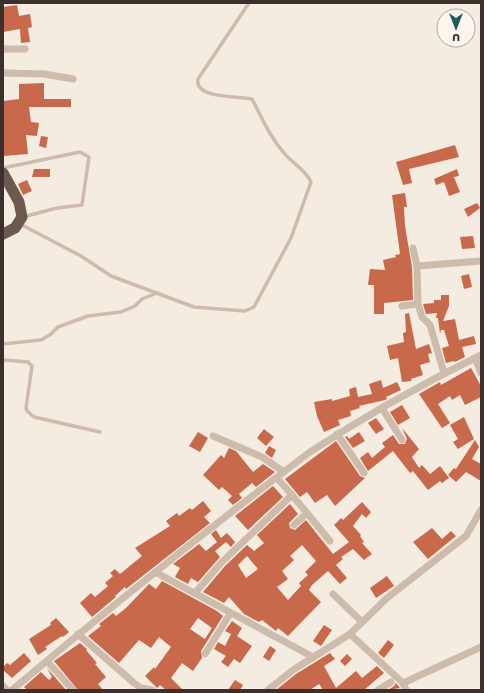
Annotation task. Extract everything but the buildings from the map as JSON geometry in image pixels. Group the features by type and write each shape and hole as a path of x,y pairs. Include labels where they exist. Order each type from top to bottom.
{"highway":[{"path":"3,173 19,202 20,220 11,231 3,234"}],"street":[{"path":"3,50 26,49"},
{"path":"3,73 44,74 73,79"},
{"path":"413,248 418,266 418,304 422,316 430,325 444,372"},
{"path":"418,266 481,261"},
{"path":"402,306 418,304"},
{"path":"12,690 155,572 284,472 337,434 444,372 478,356 481,373"},
{"path":"382,408 402,440"},
{"path":"337,434 364,473"},
{"path":"213,436 262,457 284,472"},
{"path":"277,478 330,541"},
{"path":"195,593 222,563 292,495"},
{"path":"268,690 313,657 350,634 387,598 466,536 481,510"},
{"path":"294,525 307,513"},
{"path":"155,572 195,593 230,614 313,657"},
{"path":"333,594 362,622"},
{"path":"205,654 230,614"},
{"path":"78,634 134,683 141,688 152,690"},
{"path":"350,634 403,682 406,690"},
{"path":"403,682 481,647"},
{"path":"47,661 73,690"},
{"path":"378,690 391,682"},
{"path":"3,686 7,690"}],"lane":[{"path":"20,220 81,256 111,276 194,307 245,311 254,307 291,238 311,182 309,177 284,154 267,130 252,100 210,93 199,87 197,83 198,79 250,3"},
{"path":"3,168 80,152 89,157 82,205 57,208 20,220"},
{"path":"3,344 41,340 51,334 58,327 88,316 121,312 135,306 142,299 157,293"},
{"path":"3,360 28,362 32,366 26,408 27,411 34,417 100,432"}]}
